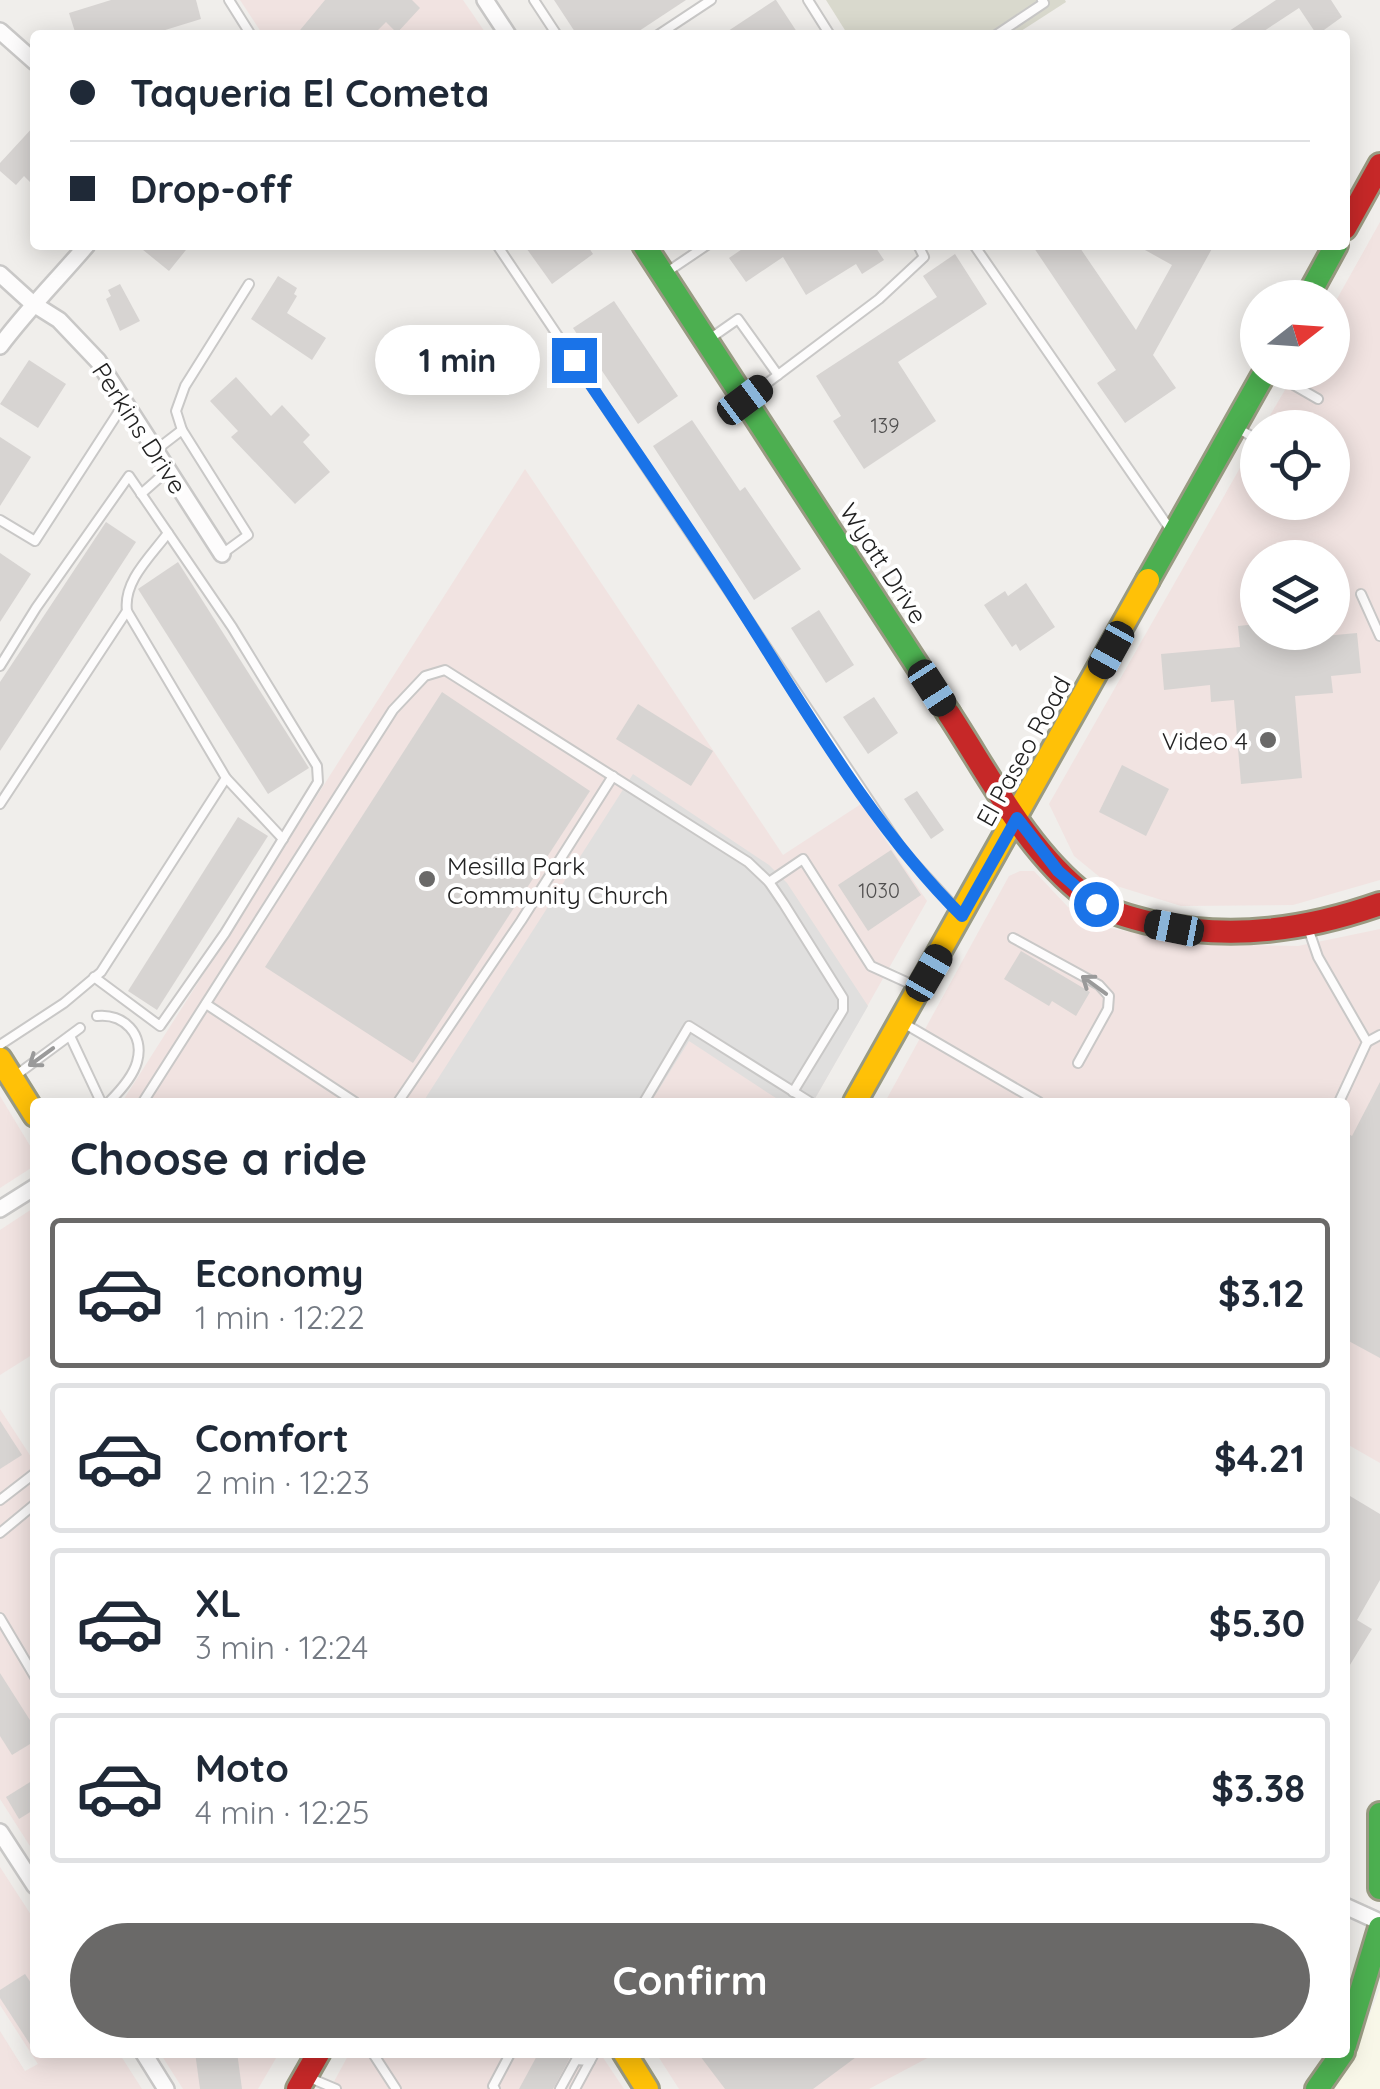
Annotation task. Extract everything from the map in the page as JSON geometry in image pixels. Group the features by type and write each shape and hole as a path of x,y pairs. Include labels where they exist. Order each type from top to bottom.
{"street":[{"path":"485,0 505,30"},
{"path":"0,31 30,58"},
{"path":"1350,219 1380,165"},
{"path":"0,346 32,303 83,250"},
{"name":"Wyatt Drive","path":"647,250 1017,818 1058,871 1096,904 1129,918 1174,928 1246,936 1308,927 1380,904"},
{"path":"1316,280 1333,250"},
{"name":"Perkins Drive","path":"0,274 32,303 59,320 85,347 126,402 222,554"},
{"name":"El Paseo Road","path":"857,1098 1257,390"},
{"path":"6,1069 30,1108"},
{"path":"0,1209 30,1190"},
{"path":"1380,1814 1380,1888"},
{"path":"0,1832 30,1878"},
{"path":"1350,1909 1380,1925 1350,2028"},
{"path":"146,2058 166,2089"},
{"path":"628,2058 647,2089"},
{"path":"1317,2089 1339,2058"}],"lane":[{"path":"229,0 249,30"},
{"path":"534,0 554,30"},
{"path":"666,30 712,0"},
{"path":"808,0 827,30"},
{"path":"1004,30 1044,3 1042,0"},
{"path":"500,250 903,852 962,916"},
{"path":"663,274 699,250"},
{"path":"745,400 879,299 924,257 920,250"},
{"path":"977,250 1174,535"},
{"path":"222,554 248,535 182,430 176,412 186,386 249,284"},
{"path":"706,341 738,319 778,376"},
{"path":"1301,390 1318,399"},
{"path":"0,520 34,541 126,402"},
{"path":"1235,426 1240,429"},
{"path":"156,450 182,430"},
{"path":"141,494 169,469"},
{"path":"0,666 129,476 232,627 317,766 318,782 224,933 160,1026 94,977"},
{"path":"168,534 130,584 127,611 226,778 282,839"},
{"path":"1361,594 1380,636"},
{"path":"0,804 127,611"},
{"path":"146,1098 393,710 432,671 444,670 748,862 769,882 844,998 843,1010 793,1092"},
{"path":"401,1098 614,776"},
{"path":"0,1045 64,1003 94,977 226,778"},
{"path":"769,882 803,859 871,966 920,989"},
{"path":"1308,927 1318,957 1367,1042"},
{"path":"1014,938 1099,986 1108,996 1108,1009 1078,1063"},
{"path":"206,1004 349,1098"},
{"path":"97,1016 112,1014 126,1022 137,1039 138,1061 113,1098"},
{"path":"901,1022 1031,1098"},
{"path":"646,1098 689,1026 803,1098"},
{"path":"6,1069 80,1028"},
{"path":"1342,1098 1367,1042 1380,1034"},
{"path":"70,1036 99,1098"},
{"path":"0,1500 30,1477"},
{"path":"0,1533 30,1508"},
{"path":"0,1618 30,1669"},
{"path":"376,2058 396,2089"},
{"path":"495,2089 508,2058"},
{"path":"560,2089 576,2060 587,2058"},
{"path":"575,2089 591,2058"},
{"path":"310,2066 336,2089"}],"shaded area":[{"path":"240,0 463,0 484,30 260,30"},
{"path":"826,0 1066,2 1023,30 845,30"},
{"path":"1380,222 1380,880 1293,905 1181,906 1107,883 1074,856 1049,804 1240,468 1240,520 1350,520 1350,410 1273,410 1285,390 1350,390 1348,280"},
{"path":"525,469 783,855 861,804 927,901 815,1098 125,1098"},
{"path":"633,774 769,865 787,883 868,1006 815,1098 776,1098 689,1041 653,1098 426,1098"},
{"path":"1034,871 1068,907 1110,928 1192,944 1298,946 1380,929 1380,1463 1350,1446 1350,1098 887,1098 1009,876"},
{"path":"0,1096 30,1146 30,1169 0,1188"},
{"path":"30,1210 30,1356 0,1375 0,1230"},
{"path":"0,1409 30,1455 30,1846 0,1799"},
{"path":"0,1867 30,1913 30,2052 0,2005"},
{"path":"1380,1988 1380,2089 1333,2089 1349,2067"},
{"path":"0,2031 25,2071 38,2064 34,2058 122,2058 142,2089 0,2089"},
{"path":"163,2058 276,2058 258,2089 183,2089"},
{"path":"347,2058 603,2058 624,2089 330,2089"},
{"path":"659,2058 928,2058 869,2089 679,2089"}],"building":[{"path":"111,0 196,0 201,19 165,30 74,30 69,13"},
{"path":"325,0 412,0 420,8 400,30 386,22 378,30 300,30"},
{"path":"554,0 686,0 641,30 574,30"},
{"path":"775,0 796,30 730,30"},
{"path":"1276,0 1331,0 1342,17 1324,30 1314,30 1299,8 1266,30 1231,30"},
{"path":"30,130 30,182 24,176 16,185 0,171 0,163"},
{"path":"143,250 186,250 169,271"},
{"path":"528,250 590,250 593,254 552,284"},
{"path":"741,250 877,250 884,260 862,274 856,264 806,295 783,257 746,282 729,258"},
{"path":"1035,250 1081,250 1136,330 1172,265 1145,250 1211,250 1153,355 1176,388 1125,423 1097,383 1116,370"},
{"path":"955,254 987,304 898,362 936,421 864,469 833,421 841,416 816,376 937,297 923,276"},
{"path":"278,276 297,288 287,313 326,338 312,360 251,319"},
{"path":"120,284 140,321 120,331 106,299 111,296 108,290"},
{"path":"614,301 678,396 638,424 573,328"},
{"path":"29,360 66,384 38,428 0,404"},
{"path":"236,377 271,416 282,405 310,435 303,442 330,472 295,504 231,437 238,431 210,401"},
{"path":"692,420 740,491 745,487 801,569 754,600 653,446"},
{"path":"0,437 31,457 0,506"},
{"path":"106,522 136,542 0,751 0,682"},
{"path":"0,553 31,574 0,622"},
{"path":"178,562 309,768 268,794 138,589"},
{"path":"1026,583 1055,627 1020,651 1016,644 1012,647 984,605 1005,591 1008,596"},
{"path":"819,610 854,665 826,683 791,628"},
{"name":"Video 4","path":"1357,633 1361,673 1331,676 1333,693 1295,696 1302,778 1241,784 1234,700 1211,702 1210,685 1164,690 1161,654 1240,647 1350,650 1350,634"},
{"name":"Mesilla Park Community Church","path":"442,692 590,791 413,1063 265,967"},
{"path":"874,697 898,733 868,754 843,717"},
{"path":"638,704 713,751 691,786 616,739"},
{"path":"1122,765 1169,789 1146,836 1099,812"},
{"path":"917,791 944,830 931,839 904,799"},
{"path":"238,817 268,836 157,1010 128,991"},
{"path":"891,850 921,895 868,931 838,885"},
{"path":"1021,951 1090,992 1076,1016 1052,1001 1049,1006 1004,979"},
{"path":"1380,1082 1380,1358 1350,1342 1352,1136"},
{"path":"0,1421 22,1455 0,1469"},
{"path":"1350,1496 1380,1514 1380,1580 1357,1620 1372,1629 1350,1665"},
{"path":"0,1673 30,1720 30,1744 12,1755 0,1736"},
{"path":"30,1782 30,1812 19,1819 6,1797"},
{"path":"25,1974 30,1982 30,2044 0,1998 0,1990"},
{"path":"196,2058 238,2058 242,2089 200,2089"},
{"path":"536,2058 570,2058 553,2089 519,2089"},
{"path":"702,2058 855,2058 813,2089 725,2089"}],"traffic: fast":[{"path":"647,250 949,714"},
{"path":"1317,280 1333,250"},
{"path":"1148,580 1255,390"},
{"path":"1380,1814 1380,1888"},
{"path":"1350,2028 1380,1928"},
{"path":"1317,2089 1339,2058"}],"traffic: slow":[{"path":"857,1098 1148,580"},
{"path":"0,1059 30,1107"},
{"path":"628,2058 647,2089"}],"traffic: jam":[{"path":"1350,219 1380,165"},
{"path":"949,714 1010,811 1045,857 1086,896 1110,910 1185,929 1241,932 1297,926 1380,904"},
{"path":"298,2089 316,2058"}],"place":[{"name":"Video 4","path":"1268,740"},
{"name":"Mesilla Park Community Church","path":"427,879"}],"route":[{"path":"574,360 903,852 930,884 962,916 1017,818 1058,871 1096,904"}]}
